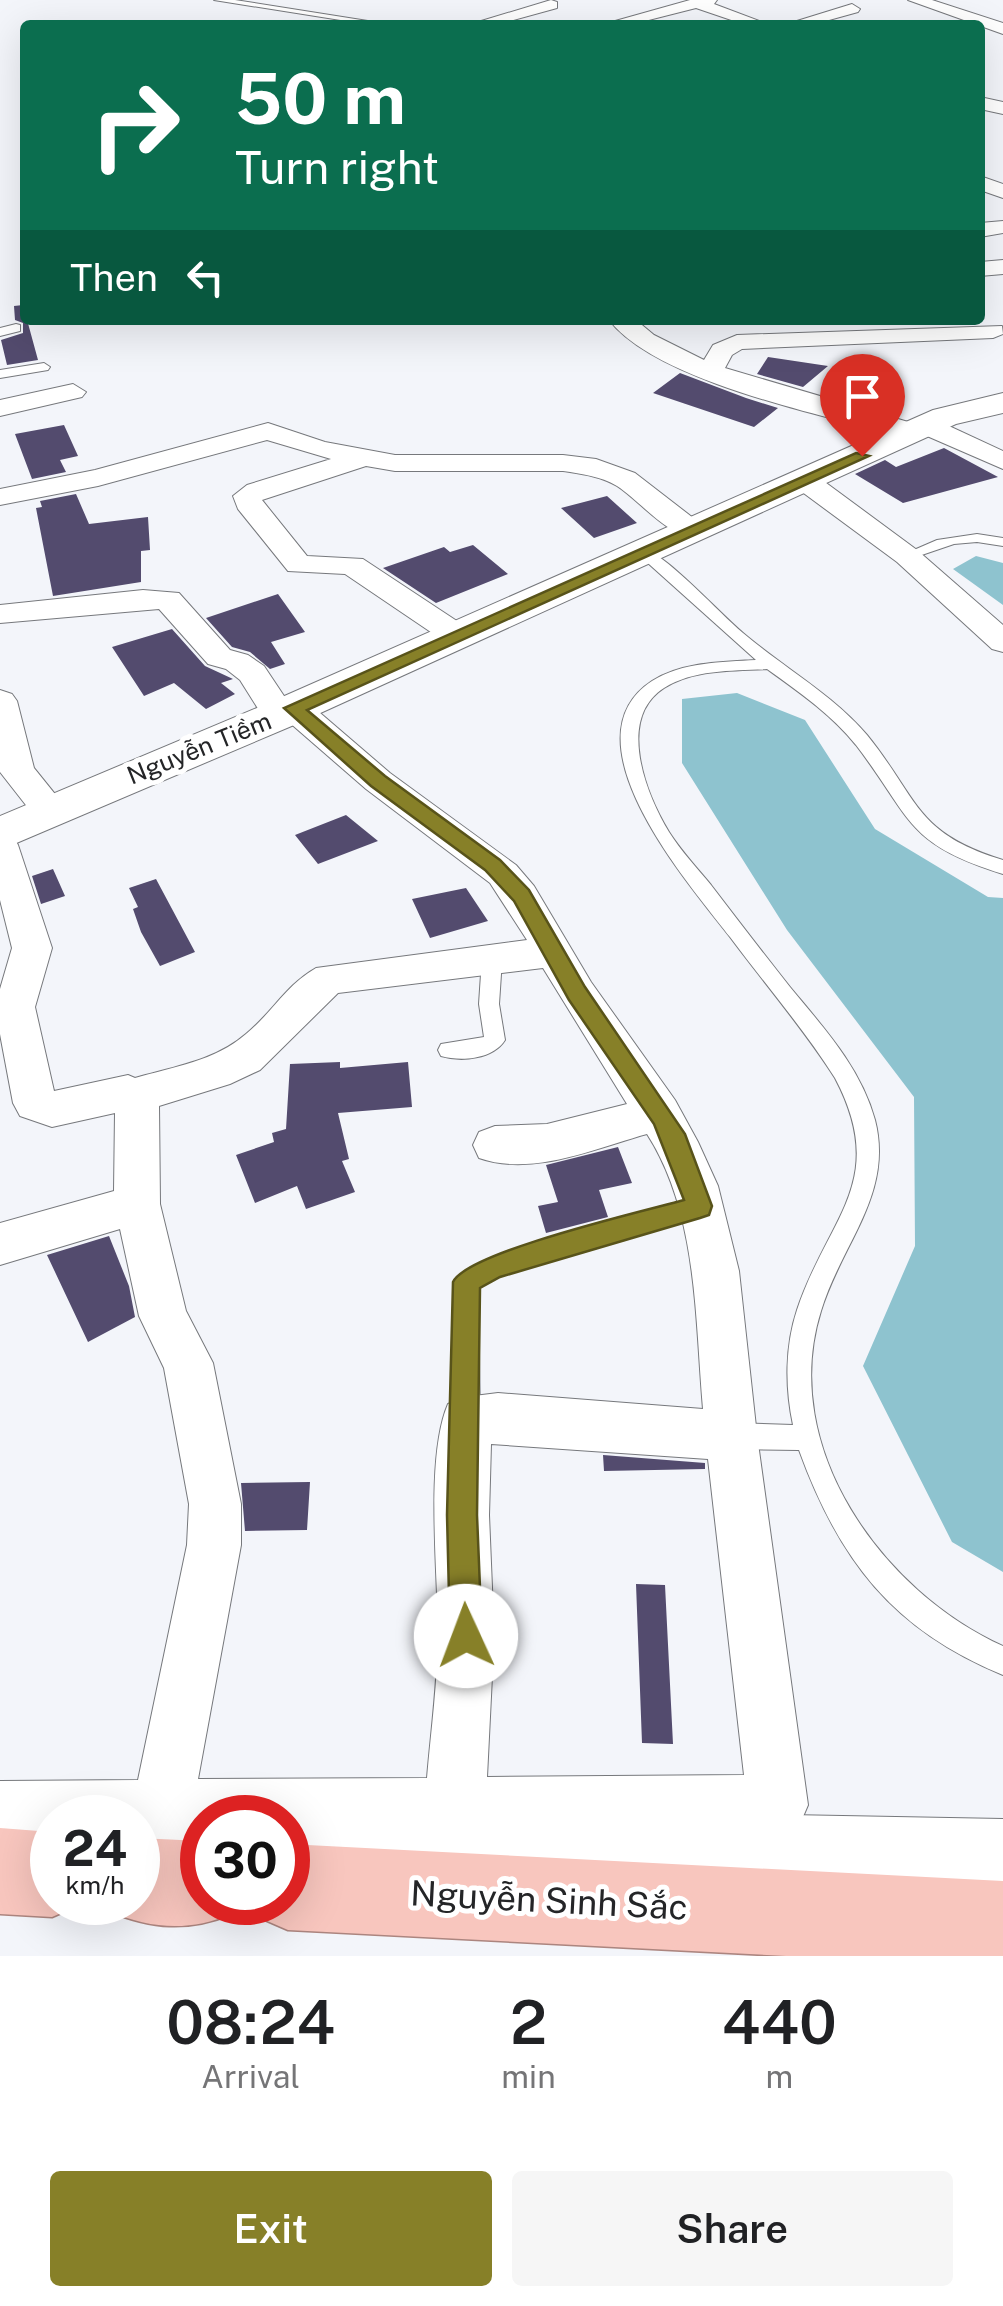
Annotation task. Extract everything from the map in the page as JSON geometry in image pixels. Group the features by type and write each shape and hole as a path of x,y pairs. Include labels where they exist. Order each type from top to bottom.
{"highway":[{"path":"160,1848 180,1865"},
{"path":"0,1871 30,1873"},
{"name":"Nguyễn Sinh Sắc","path":"310,1888 1003,1924"}],"street":[{"path":"916,0 978,20"},
{"path":"629,20 702,2 749,20"},
{"path":"496,20 552,6"},
{"path":"812,20 852,10"},
{"path":"628,325 671,354 710,372 921,429 1003,461"},
{"path":"710,372 722,350 737,342 991,328"},
{"path":"0,408 73,392"},
{"name":"Nguyễn Tiềm","path":"0,834 286,712 921,429 966,410 1003,403"},
{"path":"0,497 121,472 260,432 276,433 319,450 435,466 562,463 596,467 625,479 694,531"},
{"path":"361,458 257,491 248,496 248,503 299,565 352,565 458,636"},
{"path":"804,480 906,556 1003,642"},
{"path":"0,614 168,600 219,656 252,672 286,712 503,874 521,896 577,993 660,1113 676,1142 700,1206 715,1271 731,1436 778,1805 455,1806 160,1848 214,1545 215,1504 188,1363 163,1316 137,1204 139,1109 134,1096"},
{"path":"0,701 17,771 49,810"},
{"path":"0,845 32,948 15,1007 35,1103 52,1109 117,1094 134,1096 246,1058 262,1046 303,995 330,979 554,952"},
{"path":"494,1145 547,1143 660,1113"},
{"path":"0,1244 137,1204"},
{"path":"455,1806 466,1636 462,1515 466,1422 498,1418 731,1436"},
{"path":"0,1811 30,1818"},
{"path":"310,1848 1003,1857"},
{"path":"0,1854 30,1853"}],"lane":[{"path":"218,0 355,20"},
{"path":"0,332 16,328"},
{"path":"0,374 44,367"},
{"path":"906,556 964,537 1003,542"},
{"path":"645,554 771,664 842,718 866,748 903,808 927,832 967,855 1003,867"},
{"path":"771,664 709,669 674,677 644,698 636,708 628,734 637,782 662,836 847,1079 866,1132 868,1174 856,1219 807,1316 798,1388 806,1438 838,1509 862,1550 900,1594 942,1631 1003,1661"},
{"path":"448,1050 487,1047 494,1040 489,1004 492,959"},
{"path":"466,1422 466,1282 494,1266 700,1206"},
{"path":"731,1436 806,1438"}],"water":[{"path":"976,556 1003,563 1003,605 953,569"},
{"path":"737,693 805,720 875,829 988,897 1003,898 1003,1572 952,1542 863,1366 915,1246 914,1097 787,930 682,763 682,699"}],"building":[{"path":"20,305 20,322 15,320 14,306"},
{"path":"23,325 28,325 38,360 7,365 1,340 23,333"},
{"path":"768,357 828,366 803,387 757,374"},
{"path":"680,373 778,408 754,427 653,393"},
{"path":"64,425 78,456 60,460 66,472 32,479 15,434"},
{"path":"944,448 998,477 903,503 855,474 885,460 896,467"},
{"path":"76,494 89,524 148,517 150,550 141,551 141,582 53,596 36,508 42,507 40,501"},
{"path":"607,496 637,523 594,538 561,508"},
{"path":"473,545 508,574 436,603 383,568 444,547 450,552"},
{"path":"278,594 305,632 271,642 285,664 270,669 250,652 232,647 206,618"},
{"path":"172,629 205,666 233,679 221,683 235,694 206,709 174,683 144,696 112,647"},
{"path":"346,815 378,841 318,864 295,835"},
{"path":"53,869 65,896 41,904 32,876"},
{"path":"156,879 195,952 160,966 141,932 133,909 138,907 129,888"},
{"path":"466,888 488,921 430,938 412,899"},
{"path":"340,1062 340,1068 408,1062 412,1107 338,1113 349,1159 342,1161 355,1192 306,1209 297,1186 255,1203 236,1155 274,1142 272,1133 286,1129 290,1064"},
{"path":"618,1147 632,1183 599,1190 608,1217 546,1233 538,1206 558,1202 546,1165"},
{"path":"109,1236 129,1286 135,1317 88,1342 47,1255"},
{"path":"603,1455 705,1463 705,1469 604,1471"},
{"path":"310,1482 307,1530 245,1531 241,1483"},
{"path":"636,1584 665,1585 673,1744 642,1743"}],"route":[{"path":"466,1636 462,1515 466,1282 494,1266 700,1206 695,1186 662,1117 577,993 521,896 503,874 378,781 293,708 862,456"}]}
